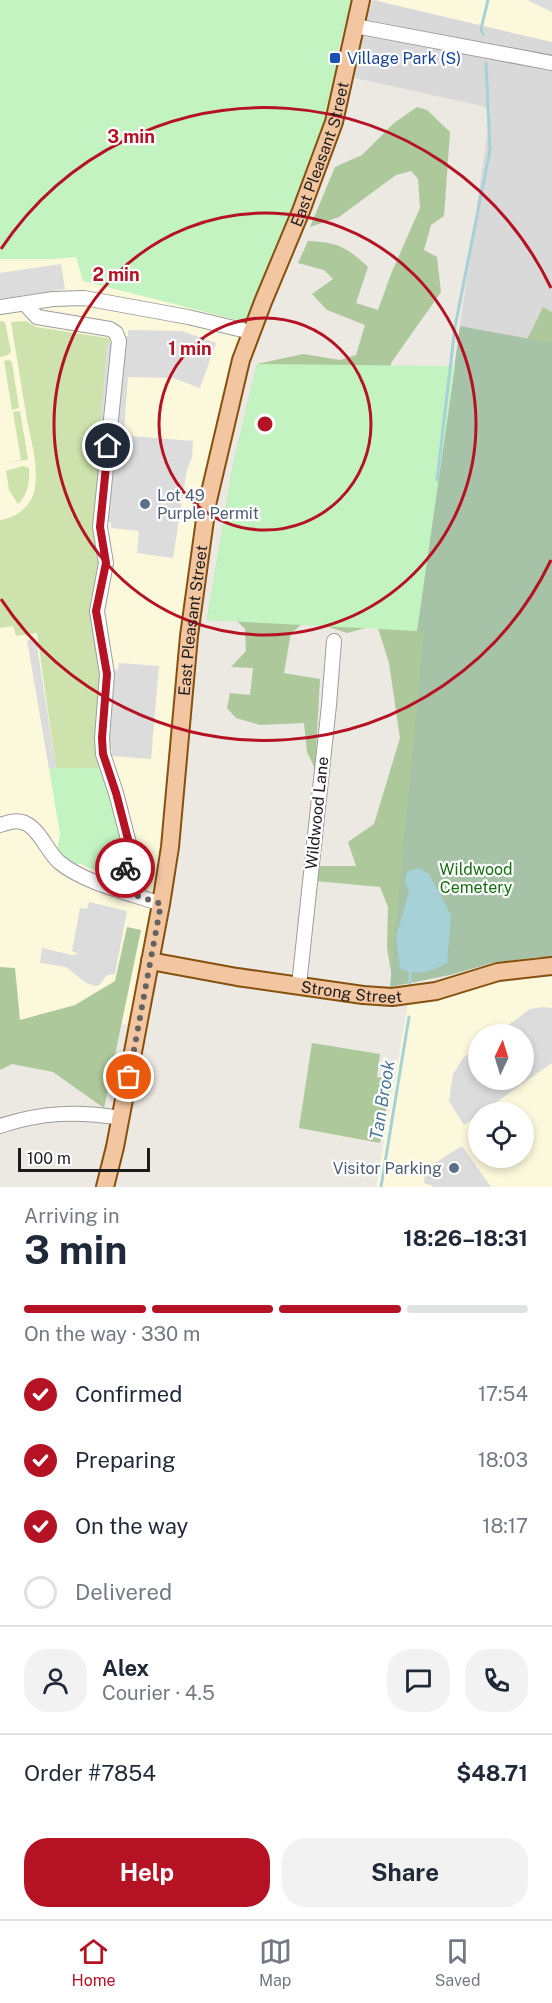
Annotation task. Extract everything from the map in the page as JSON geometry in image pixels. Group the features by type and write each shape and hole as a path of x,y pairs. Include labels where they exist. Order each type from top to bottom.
{"main road":[{"name":"East Pleasant Street","path":"105,1187 121,1118 161,904 176,793 189,636 202,541 228,414 237,375 251,332 334,122 361,0"},
{"name":"Strong Street","path":"150,961 208,972 374,996 404,997 436,991 498,972 552,966"}],"street":[{"path":"355,26 552,63"},
{"path":"0,307 68,298 101,300 196,318 251,332"},
{"path":"25,304 37,317 110,329 116,333 119,341 100,527 106,563 96,611 107,674 103,754 130,847 118,889"},
{"name":"Wildwood Lane","path":"299,985 334,641"},
{"path":"0,825 12,821 24,822 34,830 51,854 62,864 86,877 161,904"},
{"path":"0,1126 34,1116 55,1113 121,1118"}],"shaded area":[{"path":"0,0 350,17 345,25 338,52 339,68 239,340 208,470 159,875 131,1023 10,1048 0,1073"},
{"path":"373,0 552,42 552,343 460,326 491,108 351,77"},
{"path":"527,0 552,0 552,12"},
{"path":"552,0 552,42 378,1"},
{"path":"61,264 65,289 0,299 0,273"},
{"path":"128,330 182,331 216,343 200,388 173,378 128,377 124,431 100,430 107,343 114,343 114,338 128,336"},
{"name":"Lot 49 Purple Permit","path":"118,435 193,441 192,458 187,469 173,558 137,553 139,531 111,528 111,522 107,522"},
{"path":"36,639 56,768 49,769 27,640"},
{"path":"119,663 159,666 151,759 111,756 112,749 109,749 115,670 118,670"},
{"path":"89,902 127,911 115,974 107,975 99,985 95,986 86,983 66,967 40,963 42,948 72,955 79,954 72,951 80,908 87,909"},
{"path":"535,977 552,977 552,1187 376,1187 408,1004 442,993"},
{"path":"552,1008 552,1063 534,1076 534,1024 510,1024 530,1009"},
{"path":"468,1054 468,1090 514,1090 497,1102 468,1102 468,1122 464,1125 449,1101 453,1074"},
{"name":"Visitor Parking","path":"462,1146 468,1154 468,1168 478,1168 491,1187 435,1187 424,1183 425,1169 431,1169 430,1166"}],"green space":[{"path":"0,0 353,0 350,17 345,25 338,52 339,68 323,131 245,322 83,281 76,257 0,259"},
{"path":"417,107 427,110 450,132 444,216 431,225 424,250 437,257 441,292 391,363 391,378 403,405 525,344 543,307 552,312 552,712 520,955 393,984 387,948 388,907 380,887 316,881 320,866 356,866 348,842 374,824 400,738 389,663 377,625 347,633 307,620 291,633 284,673 320,679 315,769 307,752 304,723 260,725 236,718 227,708 230,693 250,695 253,668 231,667 246,651 245,629 237,621 207,620 233,465 257,364 303,354 340,360 356,355 365,325 327,310 312,294 333,279 324,270 298,263 308,241 341,247 368,267 356,303 378,310 420,208 418,179 411,171 396,175 339,217 310,227 335,167 362,155 394,123"},
{"path":"0,321 5,322 11,352 0,357"},
{"path":"26,321 36,327 110,340 110,343 107,343 102,566 103,768 56,768 37,633 16,636 13,626 0,628 0,520 11,517 29,503 36,482 34,453 11,322"},
{"name":"Wildwood Cemetery","path":"460,326 552,343 552,957 492,963 450,975 390,987 424,632 417,631"},
{"path":"4,361 12,362 19,408 12,410"},
{"path":"257,364 455,366 417,631 207,620 233,465"},
{"path":"20,411 28,459 5,463 21,460 13,412"},
{"path":"23,466 29,468 29,483 18,504 9,490 6,471"},
{"path":"103,768 126,846 116,879 108,881 103,875 81,864 77,865 68,861 57,851 60,834 49,769"},
{"path":"127,927 141,930 104,1108 53,1072 12,1064 0,1070 0,967 15,968 20,1020 75,1005 115,981"},
{"path":"312,1043 380,1054 377,1077 391,1079 380,1143 299,1128"}],"water":[{"path":"419,868 429,874 451,915 447,963 430,971 419,973 400,969 396,937 409,892 405,880 408,871"}],"waterway":[{"path":"483,34 481,29 488,0"},
{"path":"437,480 455,327 490,150 486,63"},
{"name":"Tan Brook","path":"410,973 410,984"},
{"name":"Tan Brook","path":"381,1187 409,1017"}],"way so far":[{"path":"125,868 118,889 161,904 129,1077"}],"place":[{"name":"Village Park (S)","path":"335,58"},
{"name":"Lot 49 Purple Permit","path":"145,504"},
{"name":"Visitor Parking","path":"454,1168"}],"route":[{"path":"108,446 100,527 105,546 106,563 96,611 107,674 103,754 129,839 129,856 125,868"}]}
